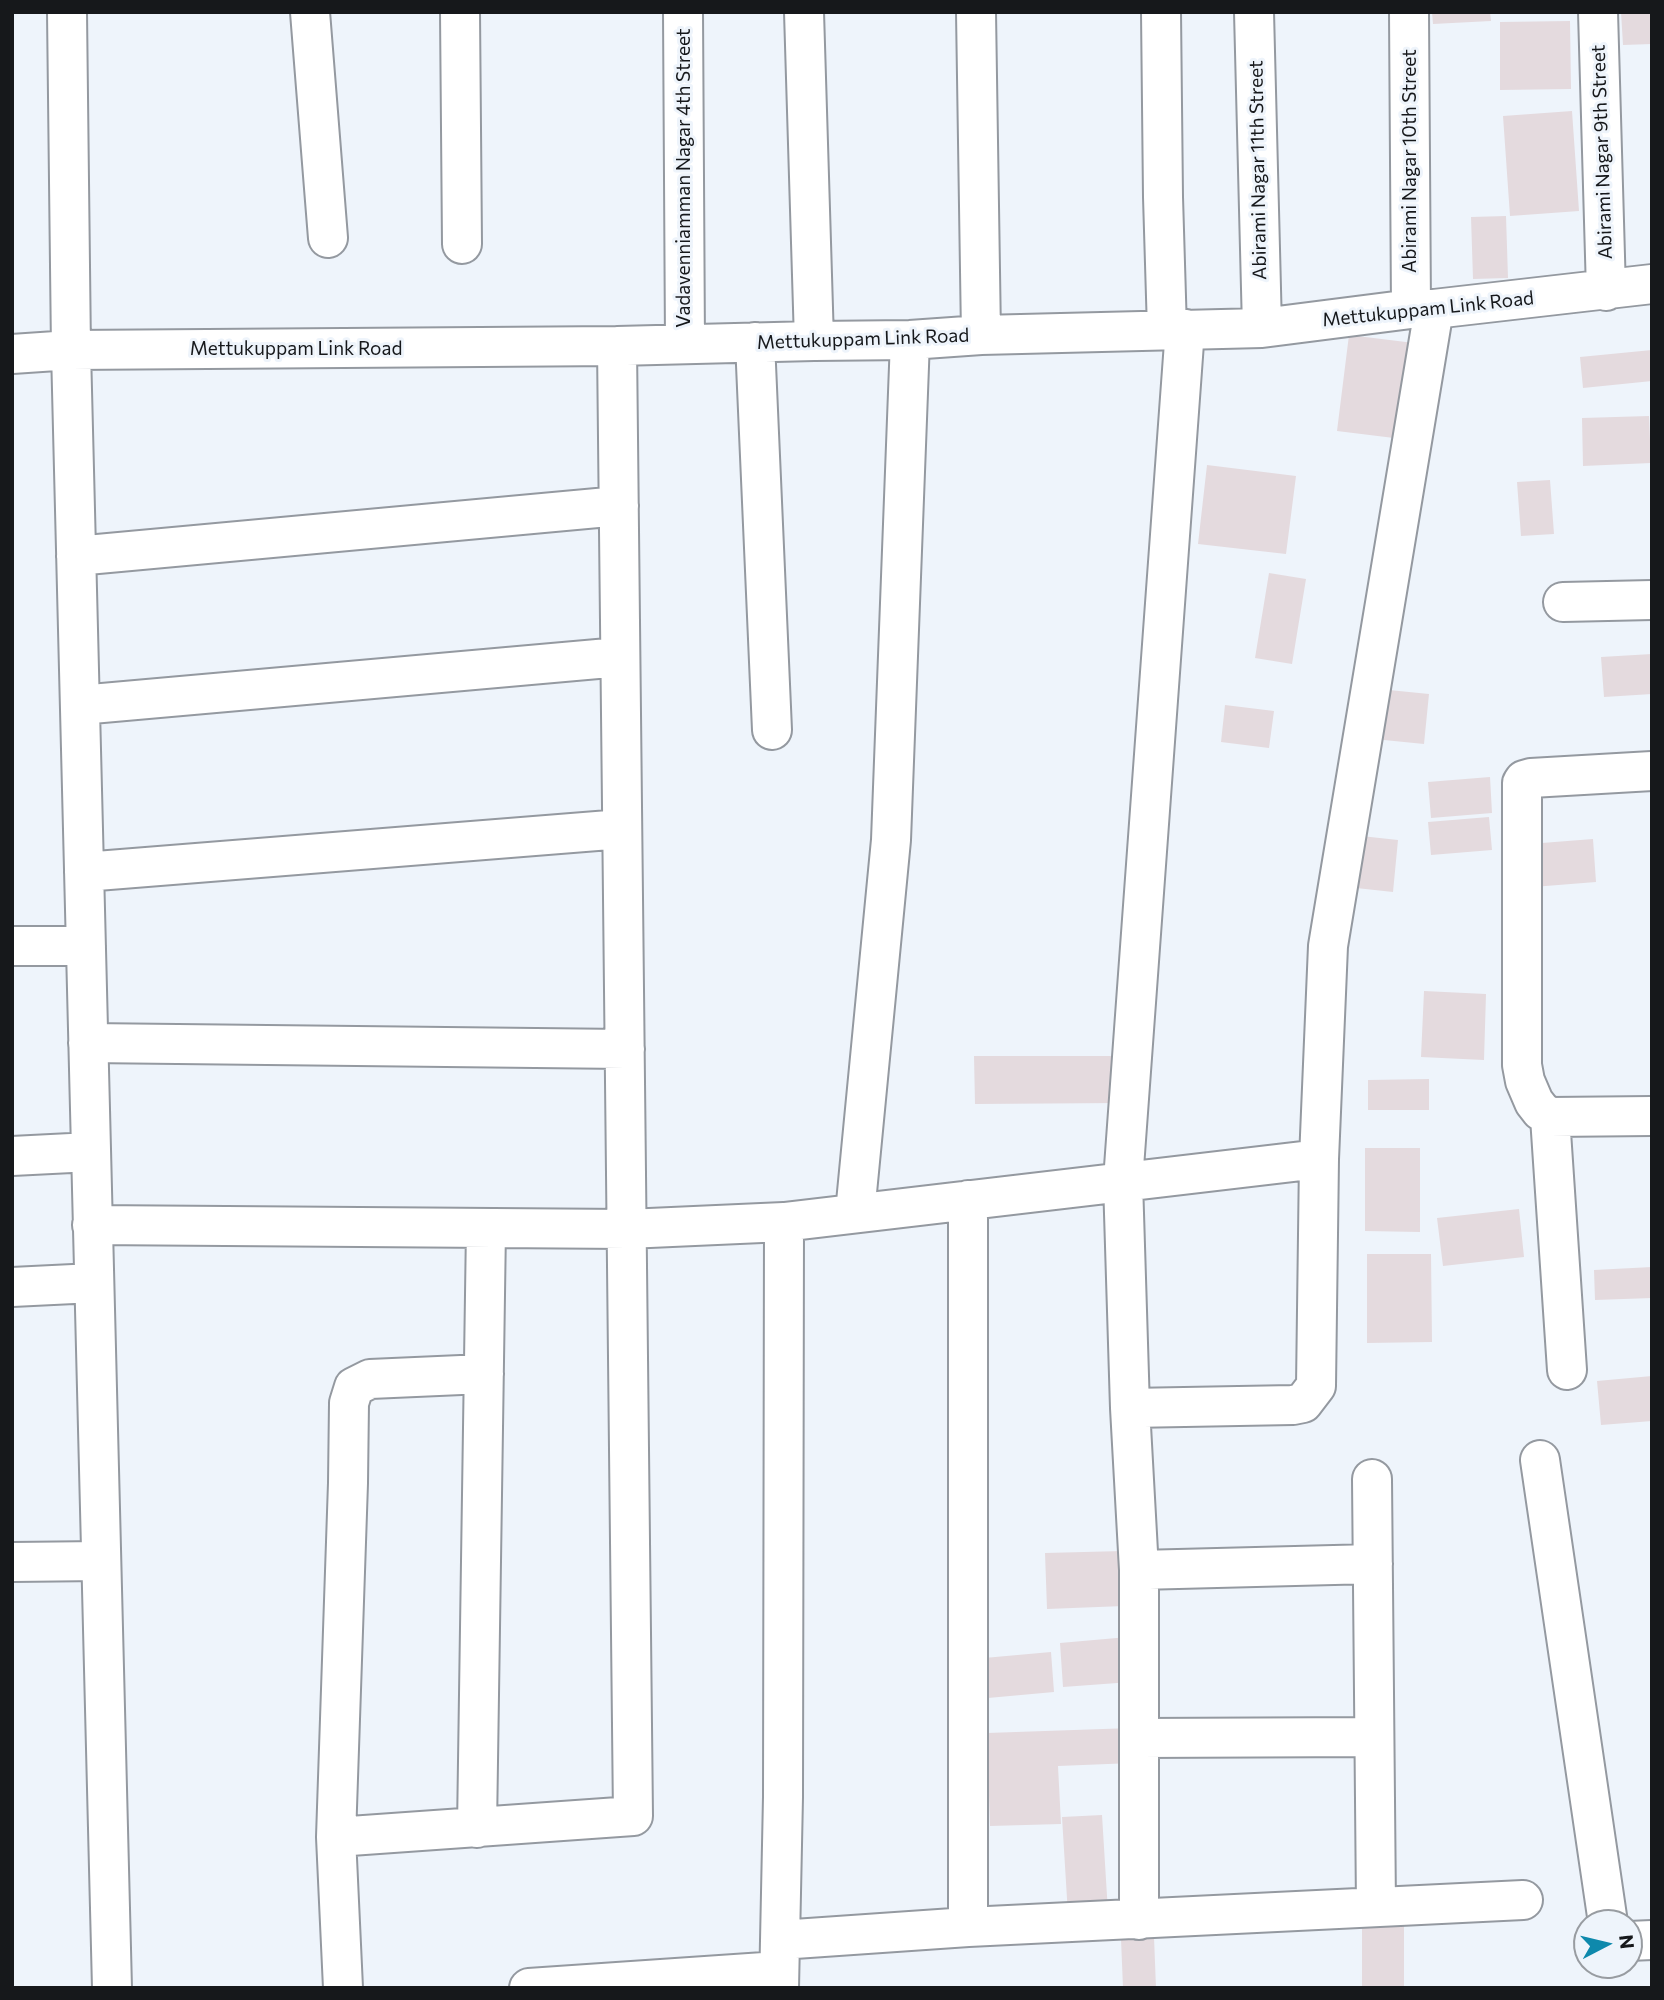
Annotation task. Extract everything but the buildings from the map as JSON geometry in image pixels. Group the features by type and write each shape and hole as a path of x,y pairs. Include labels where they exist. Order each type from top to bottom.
{"street":[{"path":"67,12 71,350 112,1988"},
{"path":"310,12 328,238"},
{"path":"460,12 462,244"},
{"name":"Vadavenniamman Nagar 4th Street","path":"683,12 685,344"},
{"path":"804,12 814,341"},
{"path":"976,12 981,335"},
{"path":"1139,1920 1139,1570 1130,1408 1123,1181 1176,330 1163,197 1161,12"},
{"name":"Abirami Nagar 11th Street","path":"1254,12 1262,327"},
{"name":"Abirami Nagar 10th Street","path":"1130,1408 1293,1405 1303,1403 1316,1386 1319,1159 1328,946 1423,309 1409,12"},
{"name":"Abirami Nagar 9th Street","path":"1598,12 1606,291"},
{"name":"Mettukuppam Link Road","path":"12,354 71,350 617,346 911,340 981,335 1262,327 1652,284"},
{"path":"855,1213 891,840 911,340"},
{"path":"755,342 772,730"},
{"path":"336,1837 633,1816 617,346"},
{"path":"76,556 619,506"},
{"path":"1563,602 1652,600"},
{"path":"80,705 620,657"},
{"path":"1652,771 1531,778 1522,783 1522,1065 1525,1081 1534,1102 1550,1117 1652,1116"},
{"path":"84,872 622,829"},
{"path":"12,946 86,946"},
{"path":"88,1043 625,1049"},
{"path":"1550,1117 1567,1370"},
{"path":"12,1156 91,1152"},
{"path":"92,1225 626,1229 784,1222 1319,1159"},
{"path":"968,1200 968,1927"},
{"path":"780,1966 784,1222"},
{"path":"478,1828 486,1228"},
{"path":"12,1287 94,1283"},
{"path":"342,1988 336,1837 349,1403 354,1387 370,1379 484,1374"},
{"path":"1540,1460 1606,1909"},
{"path":"1372,1479 1376,1906"},
{"path":"12,1562 101,1561"},
{"path":"1139,1570 1373,1563"},
{"path":"1140,1738 1374,1737"},
{"path":"529,1988 780,1966 968,1927 1523,1900"}]}
